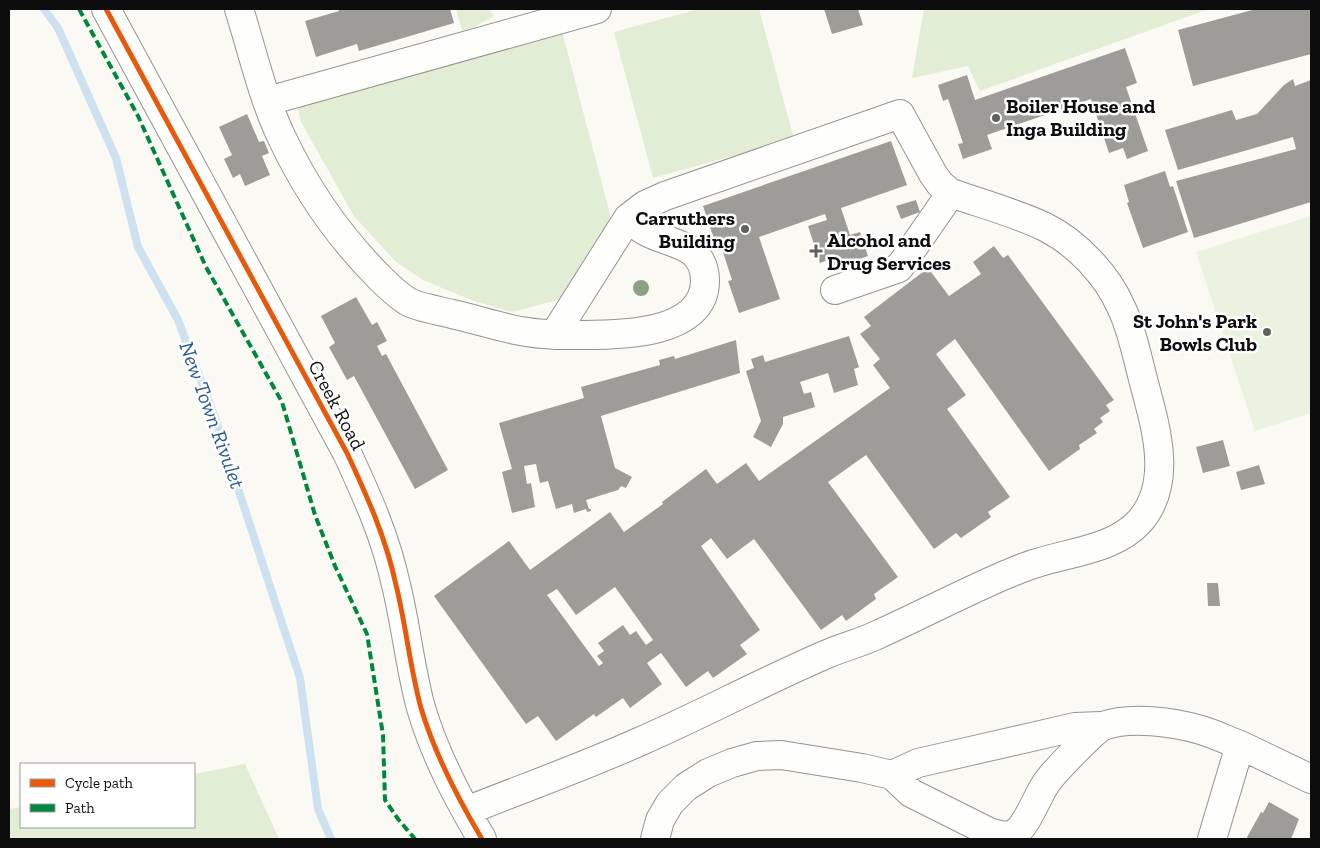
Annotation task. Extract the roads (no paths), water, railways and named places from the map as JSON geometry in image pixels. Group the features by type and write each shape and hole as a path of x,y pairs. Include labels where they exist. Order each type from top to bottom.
{"street":[{"name":"Creek Road","path":"106,9 347,453 368,498 383,537 396,584 423,714 444,769 482,839"},
{"path":"239,9 281,137 296,164 330,219 380,278 408,302 520,331 554,334 615,335 656,329 673,323 688,314 698,304 703,294 704,269 698,258 690,250 678,242 646,232 628,218"},
{"path":"268,101 597,9"},
{"path":"466,811 638,743 827,654 872,637 1003,576 1037,563 1108,542 1127,533 1140,521 1150,505 1156,487 1159,467 1159,444 1132,334 1121,307 1108,285 1092,265 1070,244 1047,228 951,193 940,184 900,114 665,196 645,205 628,218 554,334"},
{"path":"835,290 899,268 951,193"},
{"path":"892,775 918,763 1075,727 1101,726 1117,722 1136,721 1181,725 1202,730 1240,745 1311,779"},
{"path":"655,839 660,820 670,803 686,787 708,773 757,756 789,756 892,775 911,793 989,832 1000,836 1015,833 1026,821 1048,781 1101,726"},
{"path":"1212,839 1240,745"}],"waterway":[{"name":"New Town Rivulet","path":"44,9 58,28 116,158 138,247 178,320 214,415 300,678 318,809 331,839"}],"place":[{"name":"Boiler House and Inga Building","path":"996,118"},
{"name":"Carruthers Building","path":"745,229"},
{"name":"Alcohol and Drug Services","path":"816,251"},
{"name":"St John's Park Bowls Club","path":"1267,332"}]}
